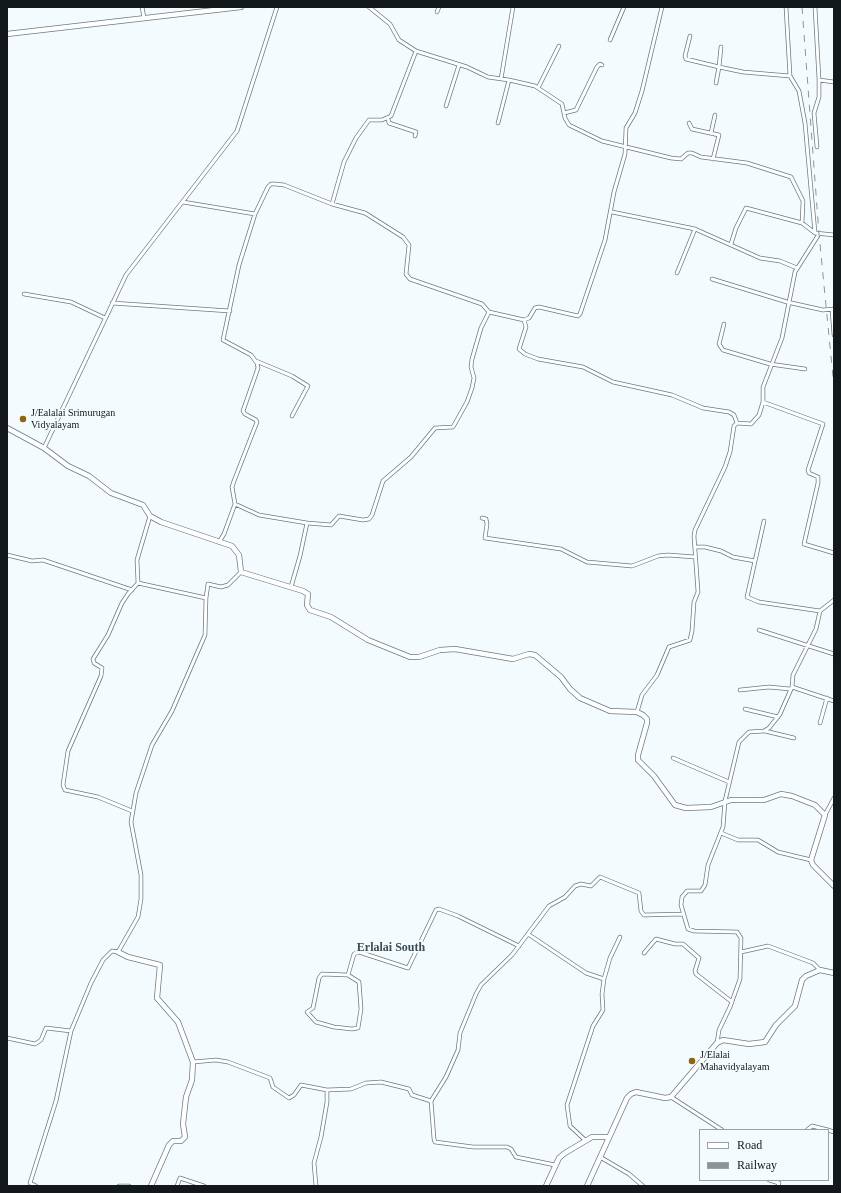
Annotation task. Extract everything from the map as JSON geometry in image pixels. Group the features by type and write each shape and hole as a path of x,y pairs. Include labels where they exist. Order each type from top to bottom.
{"street":[{"path":"142,7 144,18"},
{"path":"7,34 241,7"},
{"path":"44,448 126,275 237,131 277,7"},
{"path":"370,7 390,24 399,40 416,51 488,77 509,80 538,88 562,104 569,125 602,141 671,158 681,159 688,153 692,153 701,157 747,163 791,177 803,202 802,223"},
{"path":"438,12 439,7"},
{"path":"501,79 513,7"},
{"path":"610,40 624,7"},
{"path":"524,320 539,307 578,316 580,314 606,240 612,212 614,192 625,147 626,128 635,113 642,91 662,7"},
{"path":"737,423 751,424 758,415 763,402 763,387 770,364 782,338 787,302 797,268 817,233 805,123 799,91 790,76 786,7"},
{"path":"815,7 819,80 819,96 814,113 817,147"},
{"path":"690,36 685,56 686,59 744,72 790,76"},
{"path":"538,88 559,46"},
{"path":"716,83 720,67 721,47"},
{"path":"332,204 344,162 356,138 369,120 388,119 391,116 416,51"},
{"path":"564,113 576,110 597,67 600,64 602,65"},
{"path":"446,106 458,65"},
{"path":"498,123 509,80"},
{"path":"819,80 834,82"},
{"path":"710,133 715,115"},
{"path":"388,119 389,123 416,132 415,136"},
{"path":"689,123 692,129 718,135 719,138 713,159"},
{"path":"219,542 236,504 232,487 257,422 243,411 258,368 256,361 251,355 223,340 239,264 255,214 271,184 284,185 332,204 365,213 403,237 409,245 406,274 410,279 482,304 489,312 524,320"},
{"path":"183,202 255,214"},
{"path":"731,244 736,228 746,208 802,223 817,233 834,234"},
{"path":"612,212 695,229 760,258 780,261 797,268"},
{"path":"677,273 695,229"},
{"path":"712,279 808,308 833,310 834,335"},
{"path":"24,294 71,302 105,318"},
{"path":"112,303 230,311"},
{"path":"236,504 259,515 307,523 331,525 339,516 363,520 369,519 384,481 411,457 435,428 453,427 467,402 472,388 474,378 471,367 472,359 489,312"},
{"path":"524,320 526,327 519,349 525,354 538,359 583,367 613,382 672,395 703,408 729,412 734,415 737,423"},
{"path":"724,324 719,348 770,364 805,369"},
{"path":"256,361 292,376 308,386 292,416"},
{"path":"763,402 823,424 808,470 809,473 818,477 818,483 804,544 805,546 834,553"},
{"path":"636,712 642,695 657,675 669,647 690,640 694,602 698,592 694,536 695,530 725,467 730,452 734,426 737,423"},
{"path":"7,428 44,448 68,466 89,476 111,493 143,505 150,516 161,522 232,546 236,550 241,572"},
{"path":"132,811 98,796 65,790 63,784 68,751 101,676 102,668 94,663 93,659 108,635 122,603 138,583 137,560 150,516"},
{"path":"482,518 486,519 487,524 484,538 561,549 587,562 632,566 658,556 668,555 696,558"},
{"path":"764,521 747,590 748,598 759,602 820,611"},
{"path":"291,587 300,556 307,523"},
{"path":"695,547 706,547 733,556 755,561"},
{"path":"7,555 32,560 43,560 132,590"},
{"path":"241,572 291,587 308,594 307,605 310,610 332,617 368,640 410,657 419,657 440,650 455,649 513,659 529,654 535,655 561,677 570,689 580,698 610,711 636,712 647,719 648,723 638,755 638,760 654,776 675,805 686,808 711,807 725,801 764,800 781,794 792,796 816,805 825,815"},
{"path":"118,952 138,917 141,899 141,875 131,822 136,793 152,745 172,711 205,635 208,584 221,587 228,585 241,572"},
{"path":"138,583 206,598"},
{"path":"764,731 778,717 791,688 793,675 816,629 820,611 834,600"},
{"path":"759,630 834,654"},
{"path":"740,690 791,688 827,698 834,702"},
{"path":"820,723 827,698"},
{"path":"745,708 778,717"},
{"path":"717,1043 719,1030 732,1002 742,971 741,938 737,932 694,931 686,926 681,904 684,893 687,891 701,891 704,888 708,865 725,821 725,801 739,742 749,732 764,731 794,738"},
{"path":"674,758 729,782"},
{"path":"834,798 825,815 811,860 813,865 834,886"},
{"path":"721,833 738,840 758,840 778,852 811,860"},
{"path":"555,1165 516,1157 511,1149 507,1147 473,1147 435,1142 432,1128 433,1116 431,1101 446,1077 458,1050 460,1032 476,994 481,985 512,956 549,906 565,897 575,886 581,884 591,886 600,877 639,894 641,911 644,915 683,914"},
{"path":"348,975 354,954 359,952 408,968 436,910 439,909 458,916 519,946"},
{"path":"528,934 586,973 604,979"},
{"path":"585,1140 570,1126 567,1105 593,1026 603,1010 602,994 604,979 610,958 620,937"},
{"path":"644,953 658,939 675,944 683,944 699,958 695,971 696,974 732,1002"},
{"path":"741,952 768,946 813,963 820,970"},
{"path":"36,1186 30,1183 56,1101 71,1031 91,983 103,960 112,951 128,957 160,965 157,998 178,1022 193,1062 193,1074 186,1097 183,1124 185,1136 181,1141 173,1141 169,1145 151,1186"},
{"path":"587,1186 627,1098 631,1094 636,1092 665,1098 671,1097 717,1043 723,1040 749,1044 764,1042 776,1025 796,1003 802,980 810,973 820,970 834,973"},
{"path":"322,974 348,975 359,982 361,1009 358,1028 352,1029 334,1027 325,1023 316,1022 307,1012 313,1008 319,978 322,974"},
{"path":"7,1038 35,1044 41,1040 46,1028 71,1031"},
{"path":"193,1062 216,1060 228,1062 270,1078 273,1087 289,1098 294,1095 301,1085 327,1090 351,1089 366,1084 381,1082 409,1089 412,1095 431,1101"},
{"path":"316,1186 314,1163 321,1138 327,1102 327,1090"},
{"path":"671,1097 720,1129"},
{"path":"808,1129 812,1126 824,1129"},
{"path":"546,1186 555,1165 565,1153 592,1137 609,1137"},
{"path":"600,1157 629,1174 643,1186"},
{"path":"178,1186 180,1178 204,1186"},
{"path":"119,1186 129,1186"}],"railway":[{"path":"802,7 819,234 834,387"}],"place":[{"name":"J/Ealalai Srimurugan Vidyalayam","path":"23,419"},
{"name":"J/Elalai Mahavidyalayam","path":"692,1061"}],"district":[{"name":"Erlalai South","path":"391,948"}]}
